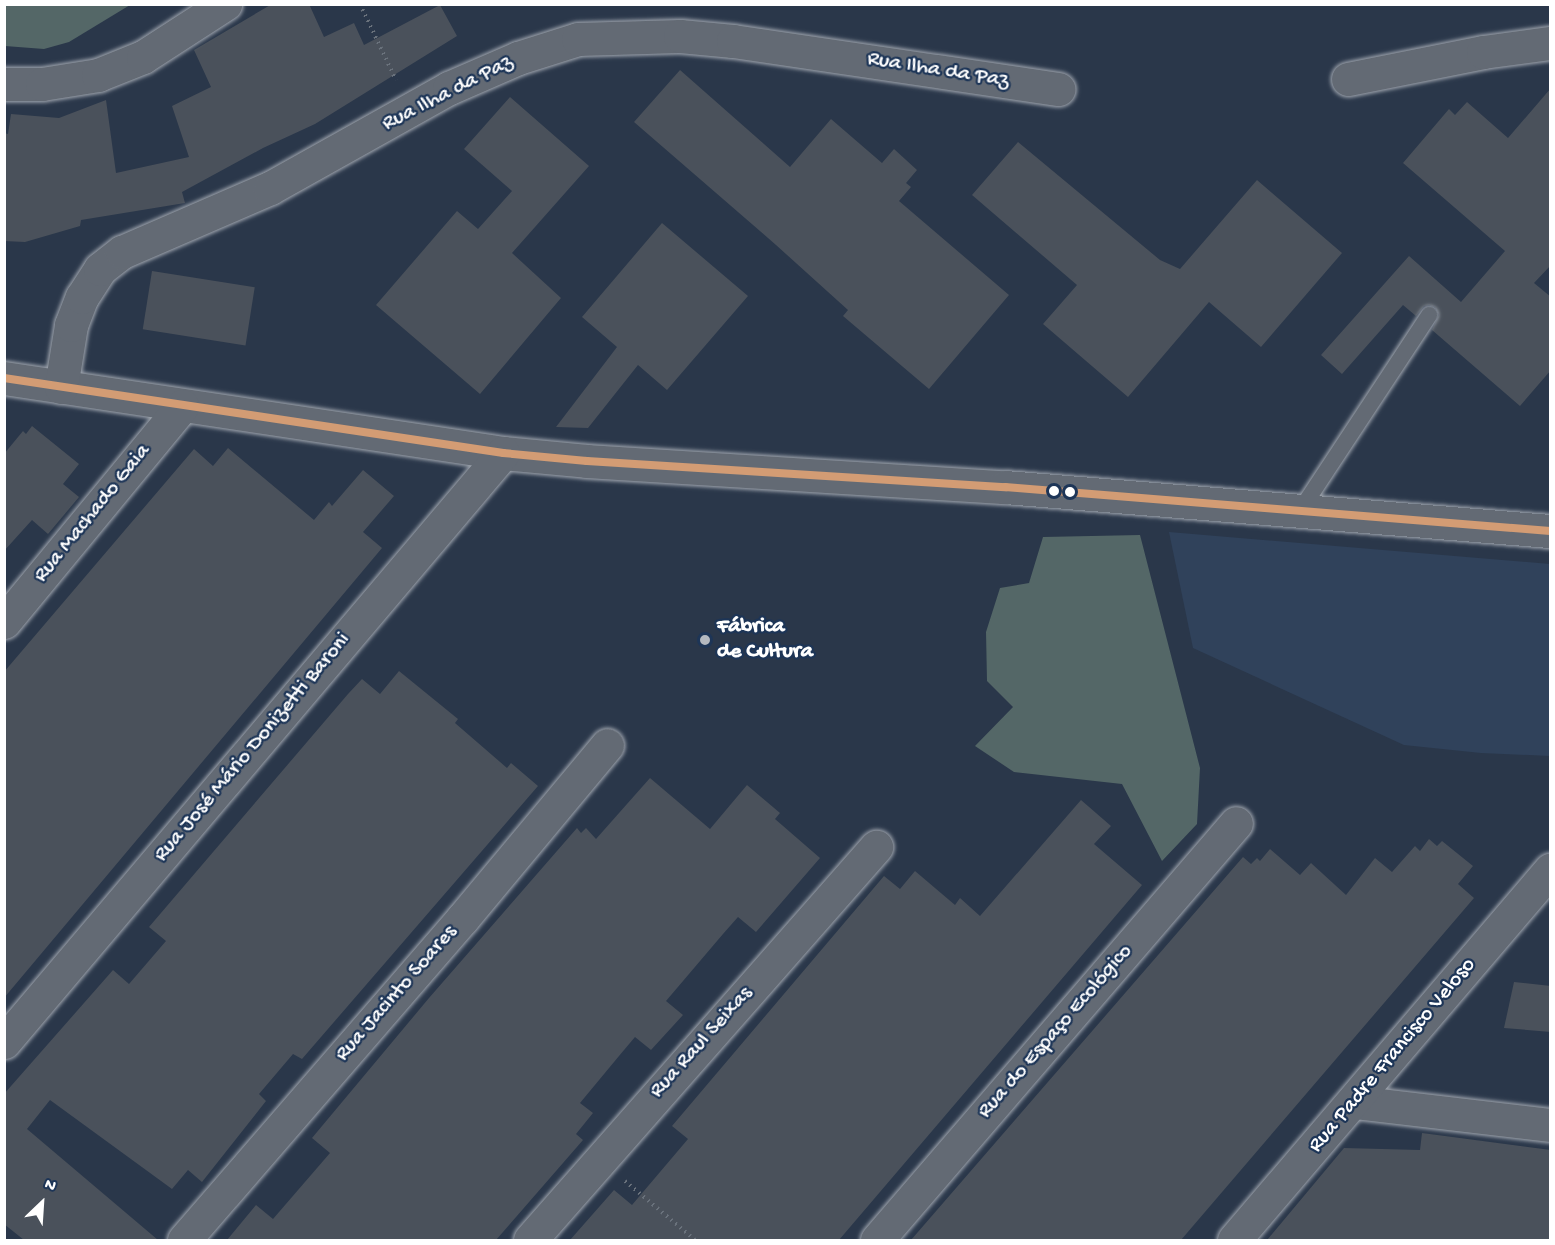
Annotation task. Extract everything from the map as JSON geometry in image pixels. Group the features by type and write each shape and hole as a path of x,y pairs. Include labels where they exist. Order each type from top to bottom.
{"street":[{"path":"4,84 42,84 98,75 143,57 225,4"},
{"name":"Rua Ilha da Paz","path":"61,387 71,325 82,297 100,269 122,252 270,188 449,88 518,58 578,39 680,36 733,41 1058,89"},
{"path":"1348,79 1483,52 1551,43"},
{"path":"4,378 503,453 587,461 1005,486 1551,531"},
{"name":"Rua Machado Gaia","path":"4,622 182,406"},
{"name":"Rua José Mário Donizetti Baroni","path":"4,1042 503,453"},
{"name":"Rua Jacinto Soares","path":"184,1240 463,918 607,745"},
{"name":"Rua do Espaço Ecológico","path":"877,1240 1236,823"},
{"name":"Rua Raul Seixas","path":"530,1240 876,847"},
{"name":"Rua Padre Francisco Veloso","path":"1234,1240 1355,1102 1551,870"},
{"path":"1355,1102 1551,1125"}],"lane":[{"path":"1300,511 1429,315"}],"path":[{"path":"360,4 411,111"},
{"path":"599,1159 695,1240"}],"shaded area":[{"path":"5,4 130,5 69,42 44,49 5,46"},
{"path":"1169,532 1550,564 1550,756 1481,753 1404,745 1193,648"},
{"path":"1140,535 1200,768 1197,824 1162,861 1122,784 1014,772 975,746 1013,707 987,681 986,632 1000,588 1029,583 1043,537"}],"building":[{"path":"272,4 309,4 324,37 354,23 364,45 440,5 457,36 315,124 263,148 182,192 185,203 81,220 80,226 25,242 4,241 4,133 8,134 11,114 59,118 106,100 116,173 189,157 172,106 211,87 194,50"},
{"path":"680,70 790,167 831,119 882,163 894,149 917,170 906,183 911,187 899,201 1009,295 929,389 843,316 848,310 634,122"},
{"path":"1551,88 1551,265 1534,283 1551,297 1551,370 1520,406 1432,330 1439,315 1435,307 1424,306 1416,316 1403,305 1342,374 1321,355 1409,256 1461,302 1505,251 1403,163 1449,109 1455,115 1467,102 1508,138"},
{"path":"510,97 589,166 512,253 561,298 480,394 376,305 457,211 478,229 512,191 464,149"},
{"path":"1018,142 1160,260 1180,269 1257,180 1342,253 1261,347 1209,302 1128,397 1043,324 1077,285 972,195"},
{"path":"662,223 748,296 667,390 638,365 588,428 556,427 617,347 582,317"},
{"path":"152,271 255,287 245,346 143,329"},
{"path":"32,426 79,464 63,484 79,497 48,534 32,520 4,551 4,454 23,431 26,434"},
{"path":"228,448 314,520 329,502 332,506 363,470 394,496 363,532 382,548 4,998 4,672 194,449 213,466"},
{"path":"399,671 458,719 455,723 507,768 511,763 538,786 302,1059 293,1054 259,1094 266,1101 202,1182 188,1170 172,1189 50,1100 27,1129 158,1240 24,1240 4,1224 4,1094 113,970 129,984 166,941 149,927 362,679 380,694"},
{"path":"650,778 710,829 747,785 780,813 775,819 820,858 756,932 738,917 723,934 666,1001 683,1015 651,1050 635,1037 580,1103 593,1113 576,1134 583,1140 496,1240 227,1240 256,1205 273,1219 330,1153 312,1138 429,998 577,828 581,833 586,828 596,839"},
{"path":"1081,800 1111,826 1094,844 1142,885 839,1240 570,1240 614,1190 632,1205 688,1139 672,1126 884,876 900,889 915,871 955,905 960,898 980,916"},
{"path":"1429,839 1437,846 1442,841 1473,866 1458,884 1474,898 1181,1240 911,1240 1243,857 1251,864 1257,858 1260,861 1270,849 1300,875 1311,863 1346,895 1375,858 1392,872 1415,846 1420,851"},
{"path":"1514,982 1551,986 1551,1032 1504,1028"},
{"path":"1422,1133 1551,1150 1551,1240 1267,1240 1344,1148 1420,1150"}],"transit line":[{"path":"4,378 503,453 587,461 1005,487 1550,531"}],"place":[{"name":"Fábrica de Cultura","path":"705,640"}]}
